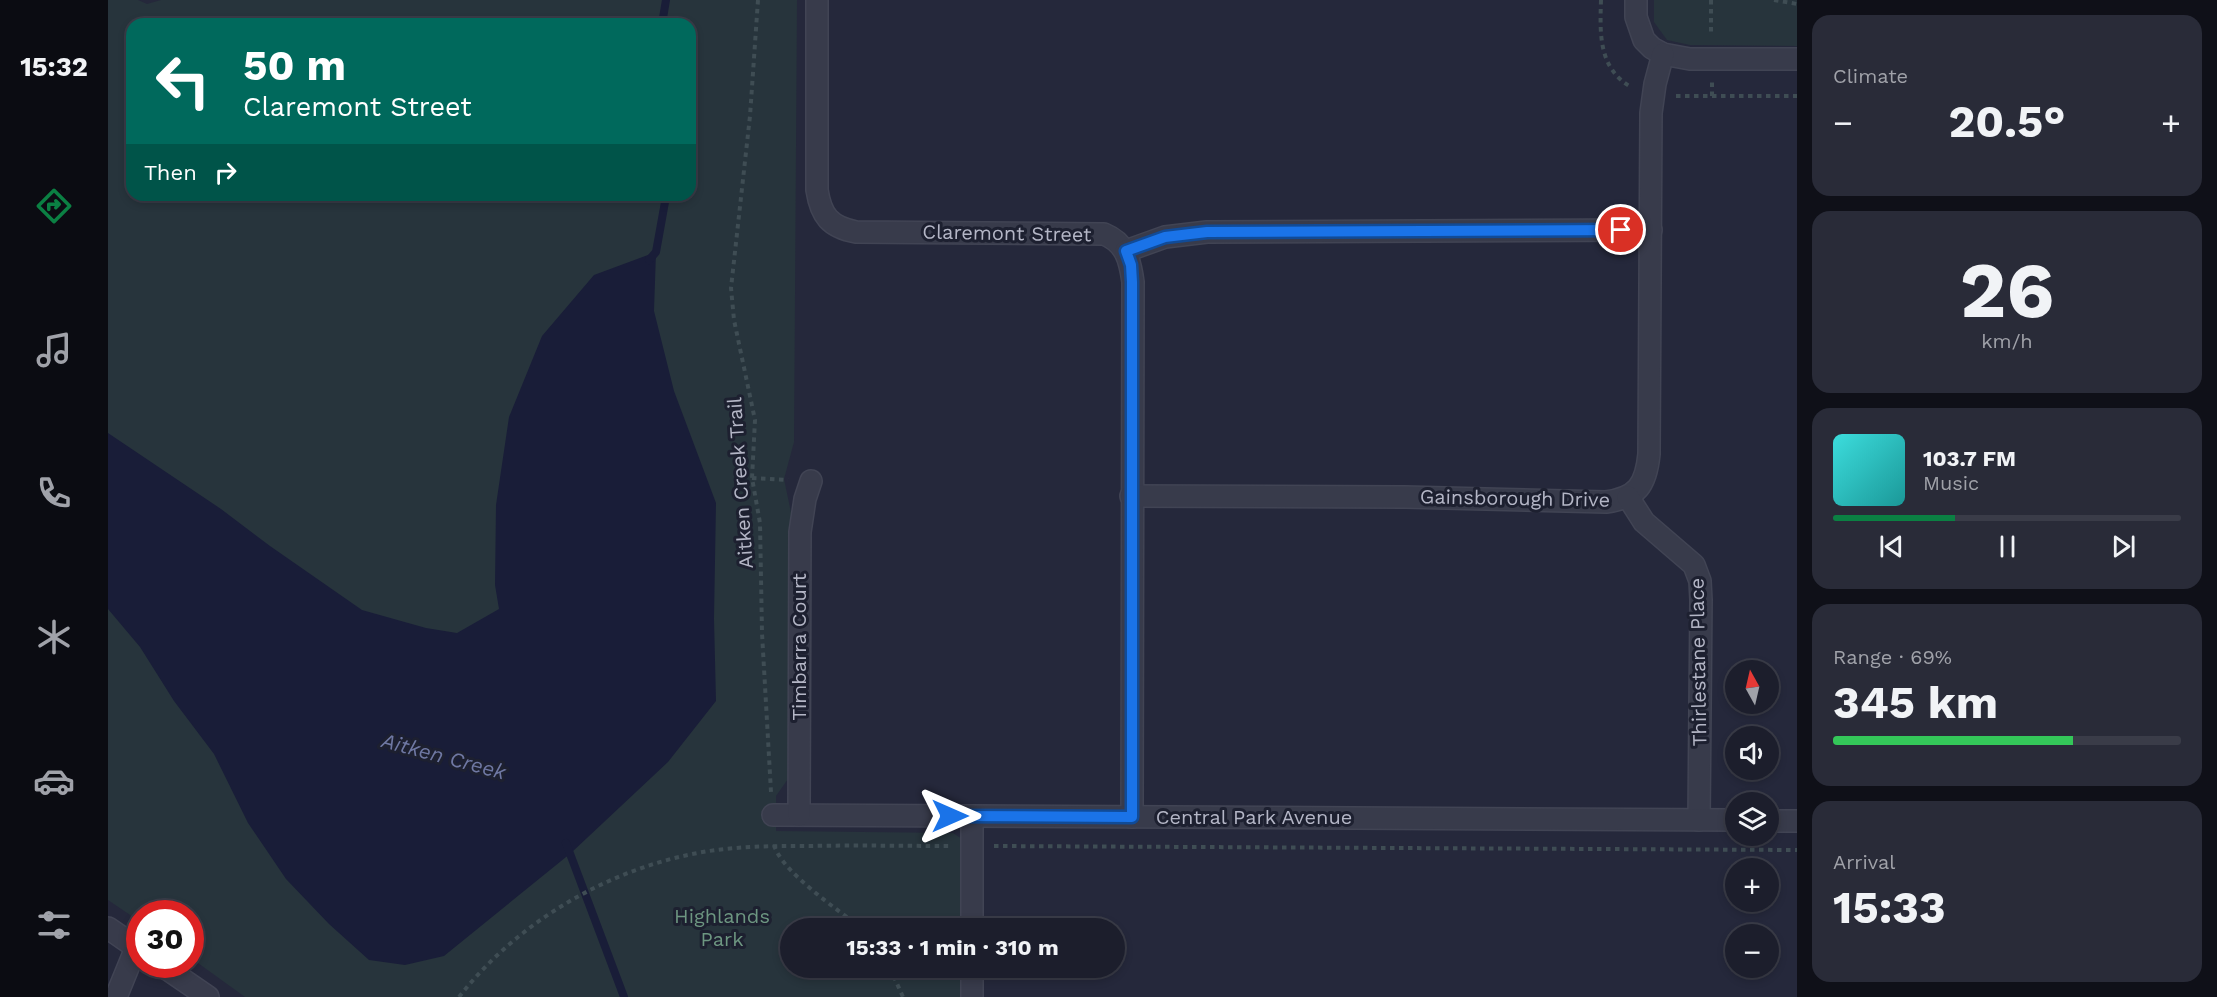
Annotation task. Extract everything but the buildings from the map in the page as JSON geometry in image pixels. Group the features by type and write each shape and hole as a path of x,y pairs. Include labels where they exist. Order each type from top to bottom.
{"street":[{"name":"Claremont Street","path":"817,0 817,190 819,204 825,216 834,225 856,232 1104,234 1120,242 1126,251"},
{"path":"1636,0 1636,17 1644,40 1663,54 1690,59 1797,58"},
{"name":"Gainsborough Drive","path":"1131,496 1406,497 1595,502 1616,501 1628,497 1639,488 1645,478 1649,454 1651,114 1655,84 1663,54"},
{"path":"1132,817 1132,282 1131,265 1126,251 1165,237 1207,232 1652,230"},
{"name":"Timbarra Court","path":"800,816 800,532 804,498 811,481"},
{"name":"Thirlestane Place","path":"1628,497 1644,522 1694,565 1700,581 1699,820"},
{"name":"Central Park Avenue","path":"773,815 1725,820"},
{"path":"972,816 972,918"},
{"path":"1779,820 1797,821"},
{"path":"108,928 126,941"},
{"path":"116,997 126,975"},
{"path":"180,978 208,997"},
{"path":"972,978 972,997"}],"path":[{"name":"Aitken Creek Trail","path":"758,0 750,116 731,275 731,306 754,420 752,478 760,523 762,633 774,846"},
{"path":"1774,0 1797,4"},
{"path":"1712,96 1797,96"},
{"path":"752,478 811,481"},
{"path":"774,846 778,857 789,869 849,918"},
{"path":"459,997 500,953 562,905 608,881 646,866 710,850 774,846 1797,850"},
{"path":"894,978 903,997"}],"green space":[{"name":"Highlands Park","path":"108,0 138,0 147,4 161,0 797,0 794,442 784,479 792,517 788,779 776,796 776,831 953,833 962,839 962,918 780,918 780,978 962,978 961,997 245,997 204,967 204,900 126,900 126,912 108,900"},
{"path":"1654,0 1797,0 1797,46 1690,45 1667,40 1654,22"}],"water":[{"path":"656,252 654,311 674,391 716,503 714,619 716,701 668,762 571,853 444,956 405,965 369,960 329,924 286,879 248,823 214,754 174,701 140,647 108,609 108,433 221,509 362,610 426,628 457,633 499,609 495,585 496,505 509,417 542,336 594,275"}],"waterway":[{"path":"663,18 666,0"},
{"path":"649,260 656,252 665,201"},
{"name":"Aitken Creek","path":"566,843 624,997"}],"route":[{"path":"950,816 1132,817 1132,282 1131,265 1126,251 1165,237 1207,232 1621,230"}]}
